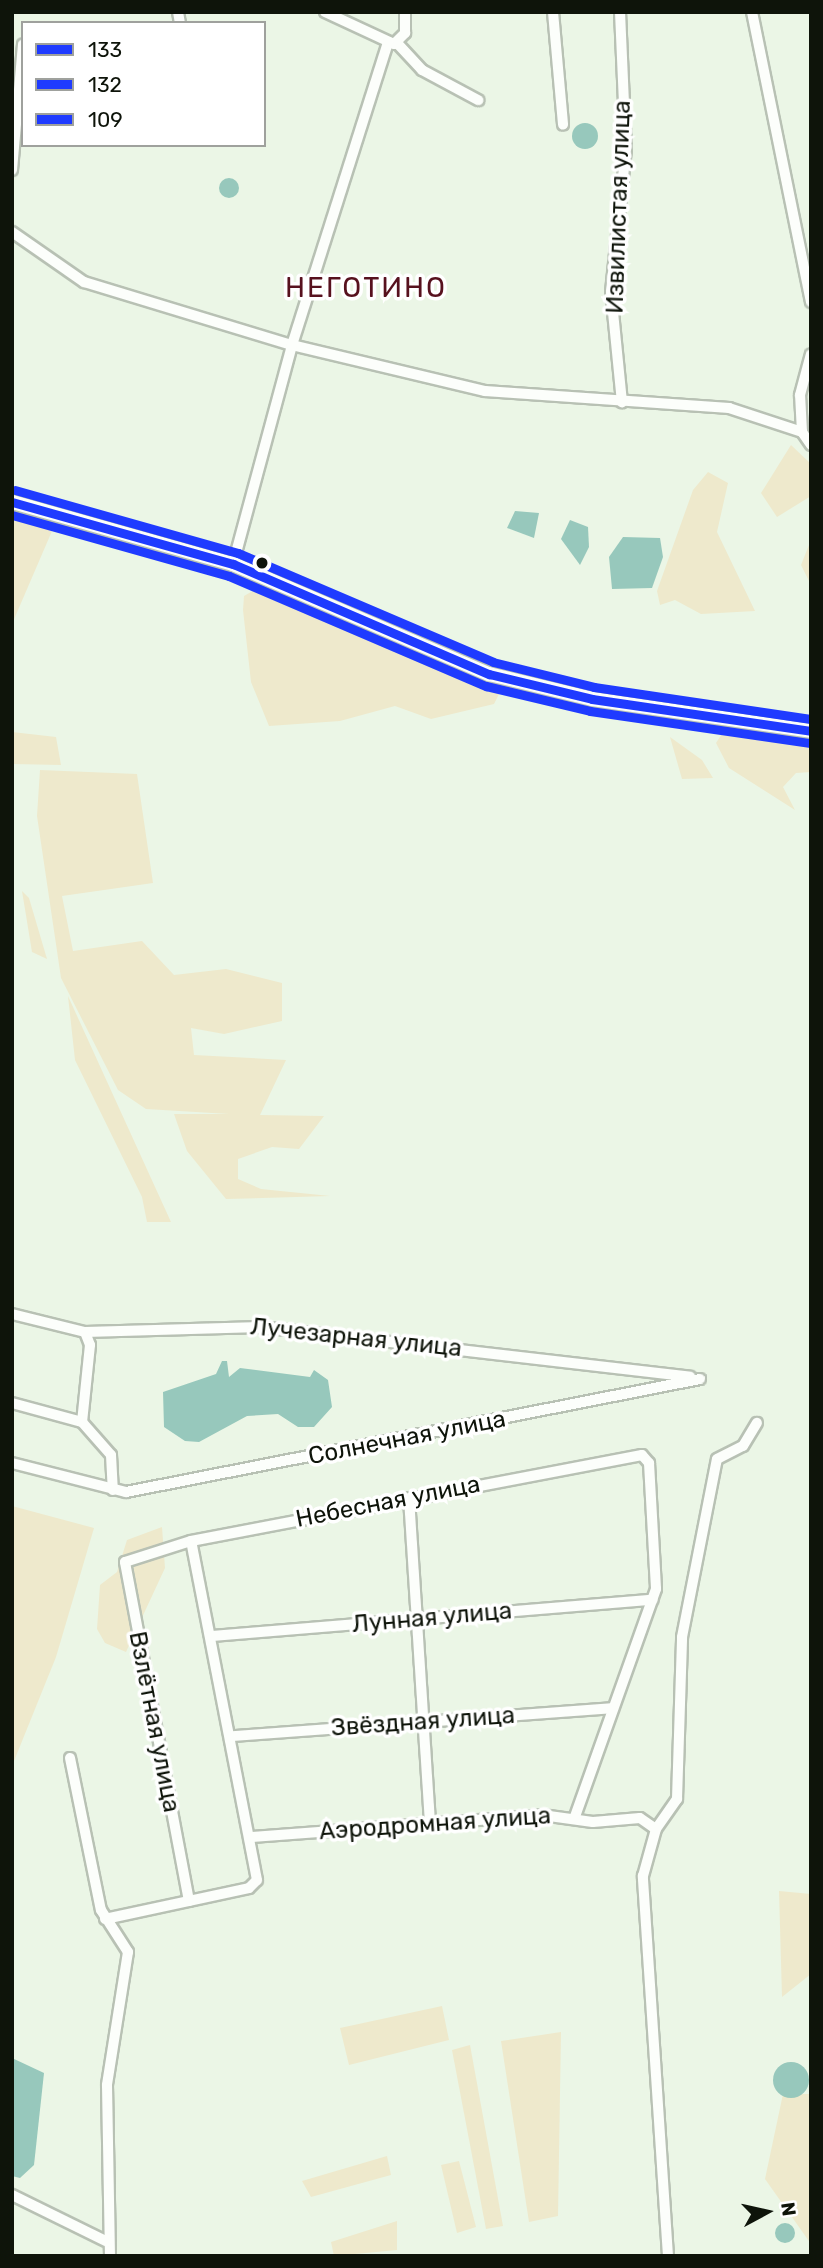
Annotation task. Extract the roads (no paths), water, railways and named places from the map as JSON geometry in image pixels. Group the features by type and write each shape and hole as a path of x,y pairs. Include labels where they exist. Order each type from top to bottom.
{"main road":[{"path":"12,502 233,564 489,674 592,699 811,731"}],"street":[{"path":"325,12 392,42 422,70 478,100"},
{"path":"233,564 292,345 392,42 405,33 405,12"},
{"path":"553,12 563,125"},
{"name":"Извилистая улица","path":"620,12 626,149 611,292 622,402"},
{"path":"752,12 811,302"},
{"path":"12,170 21,67"},
{"path":"12,232 84,282 292,345 485,391 729,408 802,432"},
{"path":"811,354 800,395 802,432 811,446"},
{"name":"Лучезарная улица","path":"12,1314 85,1332 261,1326 700,1379"},
{"path":"82,1422 90,1345 85,1332"},
{"name":"Солнечная улица","path":"113,1490 700,1379"},
{"path":"12,1403 82,1422 111,1455 113,1490 12,1463"},
{"path":"668,2256 641,1910 656,1829 677,1799 682,1637 717,1459 743,1446 757,1423"},
{"name":"Небесная улица","path":"142,1552 634,1455 649,1463 653,1600"},
{"path":"409,1498 430,1823"},
{"path":"105,1919 256,1885 252,1837 234,1736 191,1541"},
{"name":"Взлётная улица","path":"142,1552 125,1562 124,1572 189,1901"},
{"path":"575,1817 653,1600"},
{"name":"Лунная улица","path":"211,1636 653,1600"},
{"name":"Звёздная улица","path":"234,1736 613,1707"},
{"path":"71,1758 105,1919 128,1952 129,1971 107,2085 106,2241 110,2256"},
{"name":"Аэродромная улица","path":"252,1837 430,1823 575,1817 640,1818 656,1829"},
{"path":"12,2195 106,2241"}],"water":[{"path":"585,123 594,127 598,136 594,145 585,149 576,145 572,136 576,127"},
{"path":"229,178 236,181 239,188 236,195 229,198 222,195 219,188 222,181"},
{"path":"515,511 539,513 534,538 507,528"},
{"path":"570,520 588,527 589,547 580,565 561,539"},
{"path":"623,537 660,538 663,557 652,588 612,589 609,557"},
{"path":"222,1361 227,1361 229,1377 240,1368 310,1377 314,1370 328,1380 332,1407 314,1427 298,1427 278,1414 247,1416 199,1442 185,1441 164,1427 163,1392 216,1374"},
{"path":"12,2058 44,2073 34,2165 20,2178 12,2176"},
{"path":"791,2062 804,2067 809,2080 804,2093 791,2098 778,2093 773,2080 778,2067"},
{"path":"785,2223 792,2226 795,2233 792,2240 785,2243 778,2240 775,2233 778,2226"}],"district":[{"name":"НЕГОТИНО","path":"366,288"}]}
